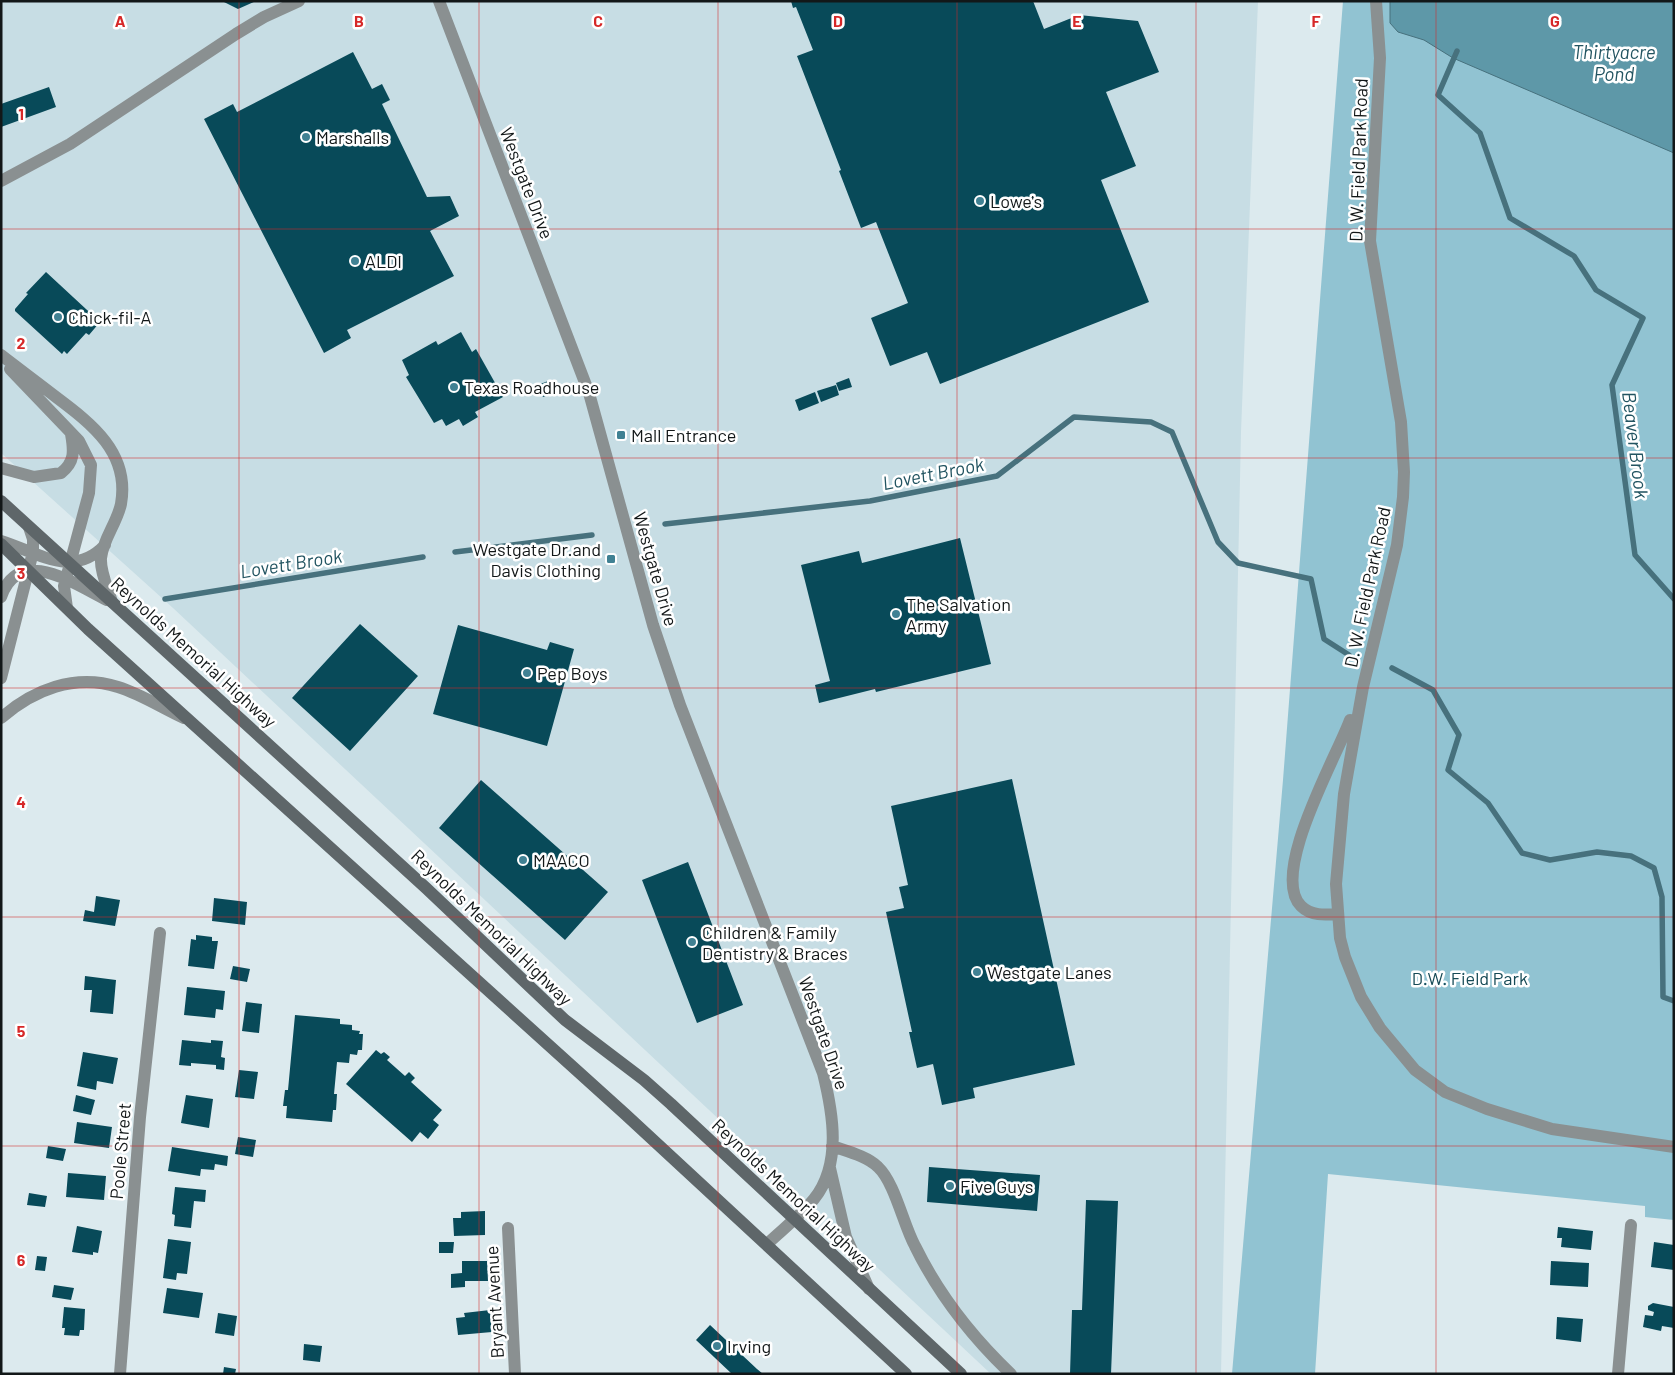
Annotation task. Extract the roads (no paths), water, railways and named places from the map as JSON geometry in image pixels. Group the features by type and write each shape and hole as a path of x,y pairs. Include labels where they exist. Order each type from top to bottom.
{"main road":[{"name":"Reynolds Memorial Highway","path":"1,501 419,881 565,1020 653,1088 961,1374"},
{"path":"1,542 67,608 190,722 767,1244 906,1374"}],"street":[{"path":"1,181 70,144 264,17 299,1"},
{"name":"Westgate Drive","path":"439,1 589,393 653,625 680,705 823,1073 832,1116 832,1146 830,1167 826,1180 815,1198 767,1244"},
{"name":"D. W. Field Park Road","path":"1376,1 1380,58 1370,241 1401,422 1404,472 1403,497 1396,545 1352,740 1340,828 1337,914 1345,957 1361,997 1380,1028 1415,1070 1445,1092 1487,1109 1552,1128 1674,1147"},
{"path":"1,355 85,419 110,446 121,470 122,486 116,520 101,558 102,569 112,602"},
{"path":"1,360 70,432 85,451 92,472 89,493 65,580 63,592 67,608"},
{"path":"1,468 34,477 61,473 73,459 74,447 70,432"},
{"path":"1,678 33,552 34,544 29,527"},
{"path":"1,542 70,564 92,557 105,545"},
{"path":"1,597 5,587 22,572 42,570 112,602"},
{"path":"1,718 18,704 47,689 62,685 90,682 118,687 190,722"},
{"path":"1337,914 1316,914 1300,905 1292,883 1293,868 1306,818 1335,756 1363,687"},
{"name":"Poole Street","path":"120,1374 139,1125 160,933"},
{"path":"832,1146 864,1159 879,1168 890,1186 915,1247 946,1299 974,1335 1011,1374"},
{"path":"830,1167 846,1237 869,1289"},
{"path":"1618,1374 1631,1225"},
{"name":"Bryant Avenue","path":"508,1228 515,1374"}],"water":[{"name":"Thirtyacre Pond","path":"1390,1 1674,1 1674,153 1453,58 1424,40 1398,32 1390,23"}],"waterway":[{"name":"Beaver Brook","path":"1457,51 1438,95 1480,133 1510,218 1574,256 1596,290 1643,318 1612,385 1635,555 1674,599"},
{"name":"Lovett Brook","path":"665,524 870,501 997,476 1074,417 1151,422 1172,432 1218,542 1238,563 1311,579 1324,639 1349,655"},
{"name":"Lovett Brook","path":"455,552 592,535"},
{"name":"Lovett Brook","path":"165,599 423,557"},
{"name":"Lovett Brook","path":"1392,668 1433,690 1459,735 1448,770 1488,803 1522,853 1550,860 1597,852 1631,856 1654,868 1662,897 1663,997 1674,1001"}],"place":[{"name":"Marshalls","path":"306,137"},
{"name":"Lowe's","path":"980,201"},
{"name":"ALDI","path":"355,261"},
{"name":"Chick-fil-A","path":"58,317"},
{"name":"Texas Roadhouse","path":"454,387"},
{"name":"Mall Entrance","path":"621,435"},
{"name":"Westgate Dr.and Davis Clothing","path":"611,559"},
{"name":"The Salvation Army","path":"896,614"},
{"name":"Pep Boys","path":"527,673"},
{"name":"MAACO","path":"523,860"},
{"name":"Children & Family Dentistry & Braces","path":"692,942"},
{"name":"Westgate Lanes","path":"977,972"},
{"name":"Five Guys","path":"950,1186"},
{"name":"Irving","path":"717,1346"}],"park label":[{"name":"D.W. Field Park","path":"1470,978"}]}
